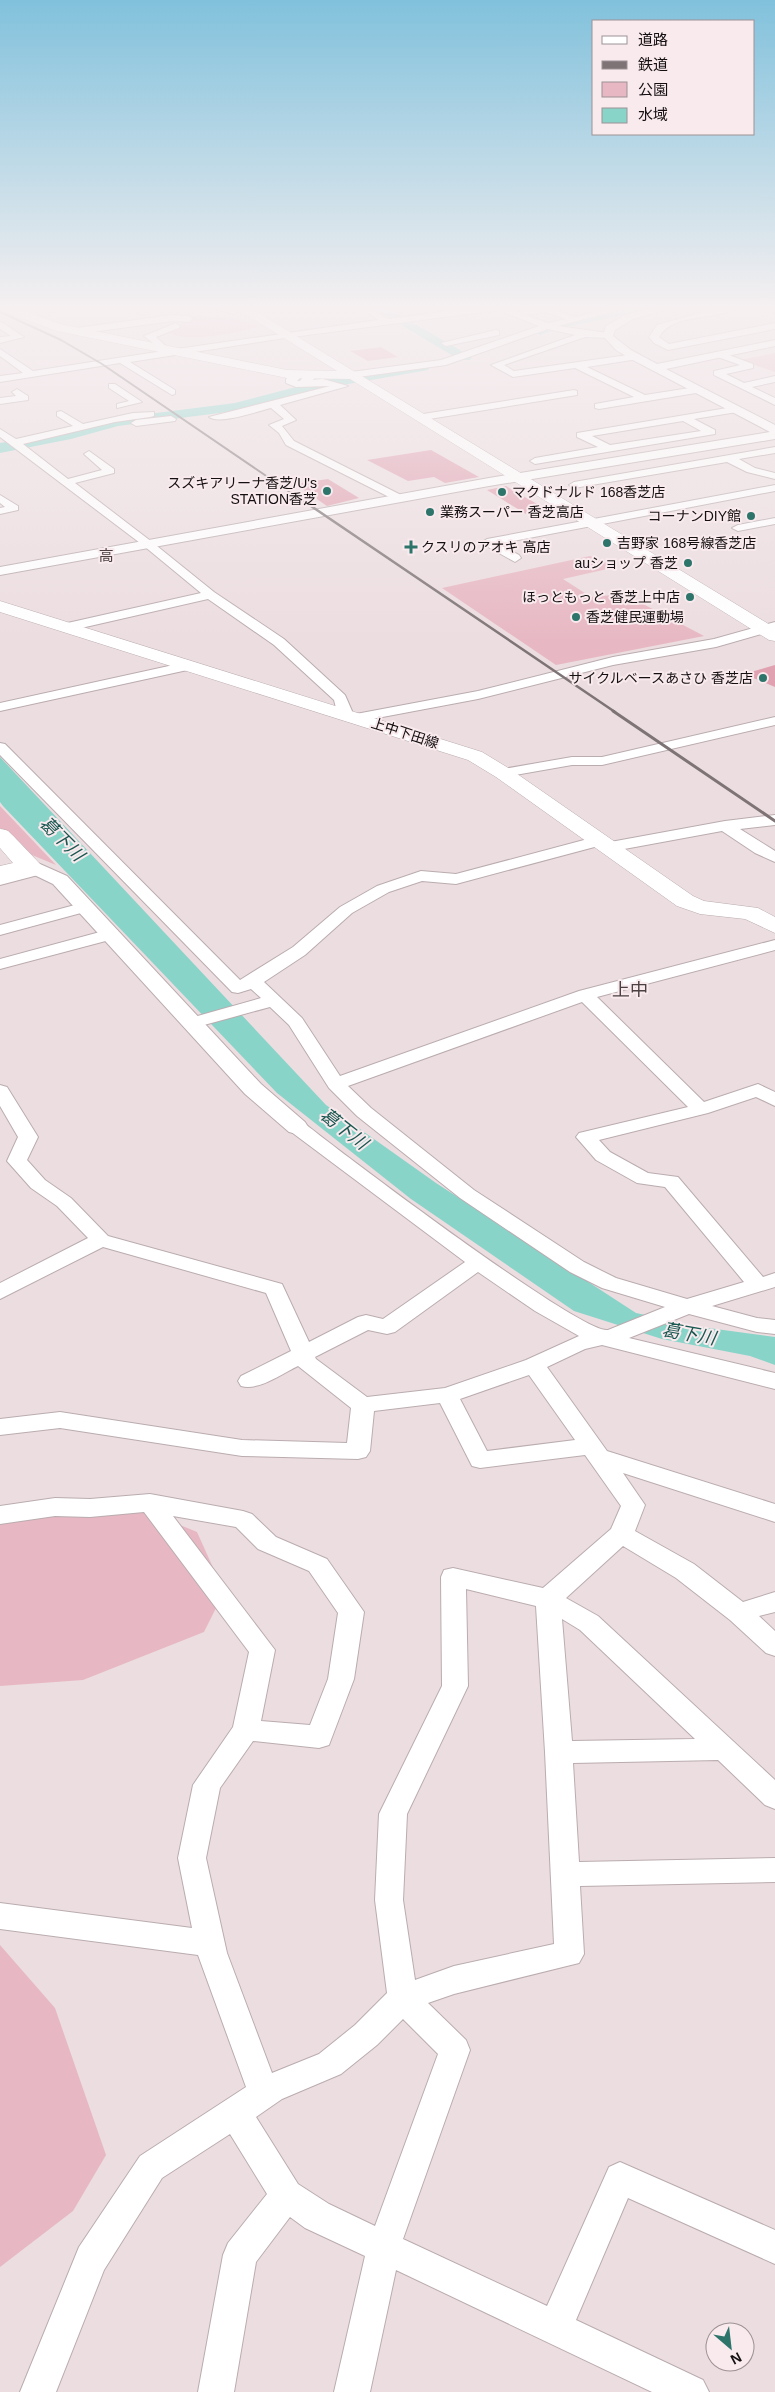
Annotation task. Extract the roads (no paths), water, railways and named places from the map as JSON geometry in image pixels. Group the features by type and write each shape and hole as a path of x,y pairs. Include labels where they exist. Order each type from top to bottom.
{"main road":[{"path":"429,418 588,522 771,631"},
{"name":"上中下田線","path":"0,606 475,756 692,905 750,913 775,926"},
{"path":"0,836 31,865"},
{"path":"0,874 31,865"}],"street":[{"path":"63,418 74,431 92,434 136,423 171,419"},
{"path":"16,445 49,433 74,431 127,418"},
{"path":"289,418 292,420 274,425 283,432 290,443 399,498"},
{"path":"623,418 637,425"},
{"path":"535,461 711,432 684,418 581,435 607,448"},
{"path":"749,418 775,430"},
{"path":"0,432 148,544 210,595 279,642 340,698 350,716 478,695 613,661 716,643 771,631"},
{"path":"0,571 399,498 775,435"},
{"path":"574,485 775,450"},
{"path":"68,482 110,471 90,454"},
{"path":"566,456 606,479"},
{"path":"728,458 751,470 775,476"},
{"path":"515,558 487,543 588,522 775,488"},
{"path":"0,498 14,508 0,511"},
{"path":"738,528 775,521"},
{"path":"68,627 210,595"},
{"path":"0,708 186,666"},
{"path":"503,774 572,761 602,761 775,721"},
{"path":"0,747 238,988 253,981 299,950 346,910 382,889 421,876 456,879 603,844 638,844 725,826 775,820"},
{"path":"725,826 775,857"},
{"path":"0,880 31,865"},
{"path":"0,866 31,865 60,880 197,1022 253,1088 297,1127 330,1154 478,1262 557,1316 607,1337 775,1381"},
{"path":"0,930 86,907"},
{"path":"0,964 111,934"},
{"path":"336,1084 585,995 775,945"},
{"path":"253,981 296,1022 336,1084 364,1112 444,1177 577,1267 631,1291 757,1325 775,1327"},
{"path":"585,995 701,1109"},
{"path":"197,1022 274,1000"},
{"path":"0,1091 28,1138 17,1161 38,1184 64,1202 101,1240 275,1289 307,1363 363,1405 447,1395 534,1365 579,1343 607,1337 688,1306 767,1283 671,1181 644,1178 603,1156 586,1137 701,1109 758,1090 775,1100"},
{"path":"5,1283 101,1240"},
{"path":"249,1381 366,1322 387,1327 478,1262"},
{"path":"534,1365 632,1505 621,1534 548,1599"},
{"path":"447,1395 480,1460 596,1451 775,1513"},
{"path":"0,1427 60,1420 242,1448 358,1451 363,1405"},
{"path":"150,1503 262,1650 246,1730 208,1785 192,1858 210,1943 264,2093"},
{"path":"0,1514 56,1507 90,1508 150,1503 243,1520 267,1543 318,1565 351,1612 341,1679 318,1737 246,1730"},
{"path":"621,1534 685,1571 739,1613 775,1646"},
{"path":"352,2392 384,2246 455,2050 403,1998 389,1900 393,1814 455,1686 453,1577 548,1599 589,1623 775,1796"},
{"path":"38,2392 92,2259 151,2167 264,2093 330,2064 366,2035 403,1998 454,1980 569,1954 559,1752 548,1599"},
{"path":"739,1613 775,1602"},
{"path":"559,1752 724,1749"},
{"path":"565,1874 702,1873 775,1870"},
{"path":"0,1916 210,1943"},
{"path":"235,2112 286,2195 317,2216 691,2392"},
{"path":"555,2327 620,2178 775,2248"},
{"path":"216,2392 240,2255 286,2195"}],"water":[{"name":"葛下川","path":"0,757 326,1105 436,1183 636,1313 701,1327 775,1337 775,1365 750,1356 662,1339 574,1311 411,1199 277,1093 3,806 0,802"}],"waterway":[{"path":"0,448 71,435 117,422 151,418"}],"railway":[{"path":"181,418 281,486"},
{"path":"280,485 615,712"},
{"path":"613,711 775,821"}],"place":[{"name":"スズキアリーナ香芝/U's STATION香芝","path":"327,491"},
{"name":"マクドナルド 168香芝店","path":"502,492"},
{"name":"業務スーパー 香芝高店","path":"430,512"},
{"name":"コーナンDIY館","path":"751,516"},
{"name":"吉野家 168号線香芝店","path":"607,543"},
{"name":"クスリのアオキ 高店","path":"411,547"},
{"name":"auショップ 香芝","path":"688,563"},
{"name":"ほっともっと 香芝上中店","path":"690,597"},
{"name":"香芝健民運動場","path":"576,617"},
{"name":"サイクルベースあさひ 香芝店","path":"763,678"}],"district":[{"name":"高","path":"106,556"},
{"name":"上中","path":"630,990"}]}
